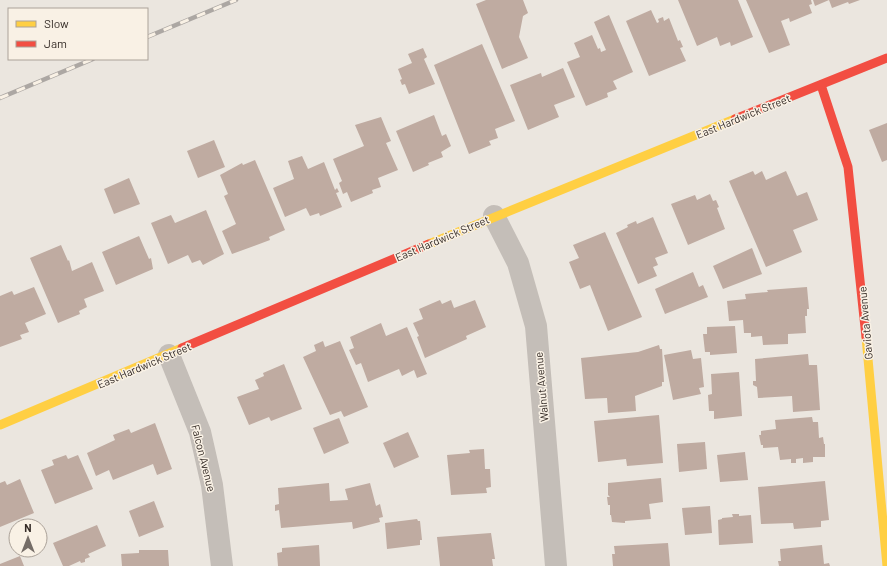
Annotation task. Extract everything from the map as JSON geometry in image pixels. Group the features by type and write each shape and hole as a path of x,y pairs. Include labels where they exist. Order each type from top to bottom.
{"street":[{"name":"East Hardwick Street","path":"0,425 169,355 494,216 887,58"},
{"name":"Gaviota Avenue","path":"821,85 848,167 862,291 887,566"},
{"name":"Walnut Avenue","path":"494,216 518,263 536,326 556,566"},
{"name":"Falcon Avenue","path":"169,355 200,432 212,485 222,566"}],"building":[{"path":"486,0 523,0 528,13 523,16 519,37 528,58 502,69 476,4"},
{"path":"678,0 738,0 753,37 731,46 730,42 720,46 717,37 697,46"},
{"path":"746,0 811,0 812,4 809,5 812,13 790,22 789,18 781,21 790,45 769,53"},
{"path":"813,0 829,0 815,6"},
{"path":"829,0 860,0 849,4 848,2 832,8"},
{"path":"651,10 657,23 659,22 658,19 663,17 664,21 669,18 678,41 680,40 683,47 680,48 686,61 649,76 626,21"},
{"path":"609,15 633,72 613,81 617,89 607,93 608,97 586,106 567,62 580,57 574,43 592,35 598,49 600,48 601,52 606,50 594,22"},
{"path":"482,44 515,121 495,129 498,138 489,141 491,145 469,154 434,65"},
{"path":"423,48 427,57 424,59 435,84 409,94 405,84 402,85 400,80 402,79 398,69 412,63 408,54"},
{"path":"563,68 575,97 554,105 559,117 528,130 510,85 541,73 542,77"},
{"path":"434,115 442,136 446,134 451,146 441,152 443,157 428,163 429,165 413,172 396,131"},
{"path":"381,117 391,141 386,143 398,170 378,178 381,187 372,190 373,193 351,202 347,192 343,194 339,183 342,181 333,159 364,146 355,125"},
{"path":"887,123 887,160 882,162 869,130"},
{"path":"214,140 225,167 198,178 187,151"},
{"path":"302,156 308,169 324,162 335,190 337,188 339,192 336,193 342,207 320,216 319,213 310,216 306,208 285,217 273,188 294,179 288,161"},
{"path":"255,160 285,230 269,237 270,240 232,254 222,231 236,224 224,196 228,194 220,175 242,163 243,165"},
{"path":"753,171 755,175 762,171 766,180 786,171 797,196 807,192 818,220 793,230 802,252 766,267 729,181"},
{"path":"129,178 140,204 114,214 104,189"},
{"path":"710,194 713,201 716,200 719,207 717,208 725,229 688,245 671,204 695,195 697,200"},
{"path":"206,210 224,254 203,265 200,260 192,263 188,255 168,264 151,223 171,215 175,223"},
{"path":"653,217 668,253 655,258 658,265 653,267 657,276 638,284 616,233 628,227 627,225 636,221 637,224"},
{"path":"605,232 642,317 608,331 590,285 580,289 569,262 579,258 573,245"},
{"path":"139,236 149,259 151,258 153,269 116,285 102,252"},
{"path":"61,245 68,261 69,260 72,271 92,262 104,291 84,299 87,307 79,311 80,314 58,323 30,258"},
{"path":"752,248 762,274 723,289 713,266"},
{"path":"693,272 699,287 703,285 708,297 665,314 655,289"},
{"path":"34,287 46,314 25,323 29,332 20,335 22,339 0,347 0,296 12,291 14,295"},
{"path":"807,287 809,309 807,309 807,316 805,316 806,333 788,334 788,344 763,345 762,336 751,337 751,333 744,333 743,320 729,321 727,301 746,299 745,294 768,292 767,290"},
{"path":"440,300 442,304 451,300 454,308 475,300 486,327 466,336 467,339 425,358 417,337 419,336 413,323 423,319 419,309"},
{"path":"381,323 386,336 407,327 427,374 417,378 414,370 402,376 399,369 368,382 361,363 356,365 349,350 354,348 350,337"},
{"path":"735,326 737,353 710,355 710,352 705,352 703,334 707,334 707,327"},
{"path":"323,341 325,347 340,341 368,407 344,417 341,411 330,415 303,357 316,351 314,345"},
{"path":"659,345 660,349 662,349 664,382 662,382 662,386 635,396 636,411 608,413 607,398 585,399 581,358 638,352"},
{"path":"691,350 693,359 701,358 704,387 699,388 701,394 673,400 664,355"},
{"path":"808,354 809,365 817,365 820,410 793,412 792,396 758,398 757,387 753,385 753,381 756,381 755,359"},
{"path":"284,364 302,409 271,421 269,417 249,425 237,397 259,389 255,380 264,376 263,373"},
{"path":"739,372 742,416 714,419 714,411 709,411 708,395 712,394 711,374"},
{"path":"659,415 663,463 627,466 626,459 598,462 594,421"},
{"path":"812,417 813,422 818,422 819,438 823,437 825,444 825,457 813,457 813,462 803,463 803,458 796,459 796,463 791,463 791,459 780,460 778,447 763,448 763,445 761,445 759,435 761,435 761,431 776,429 775,420"},
{"path":"339,418 349,443 324,454 313,428"},
{"path":"155,423 172,469 157,475 153,464 113,480 109,470 96,476 87,453 115,440 113,435 129,429 131,433"},
{"path":"408,432 419,457 394,468 383,443"},
{"path":"705,442 707,469 679,472 677,444"},
{"path":"484,449 485,469 490,469 491,487 486,488 487,493 451,495 447,455 470,453 469,450"},
{"path":"745,452 748,480 720,482 717,455"},
{"path":"66,455 68,459 78,455 93,489 55,504 41,470 54,465 52,460"},
{"path":"661,478 663,502 649,504 651,519 625,521 625,523 612,522 610,505 608,505 607,497 610,497 608,495 608,483"},
{"path":"20,479 34,513 22,518 8,518 8,524 0,527 0,483 5,481 7,485"},
{"path":"825,481 829,520 821,521 821,527 794,529 793,523 761,524 758,487"},
{"path":"329,483 330,501 348,500 345,489 370,483 376,506 380,504 383,517 379,518 380,522 353,529 352,522 281,528 279,510 275,511 275,505 279,504 278,488"},
{"path":"154,501 164,527 139,537 129,511"},
{"path":"710,506 712,533 685,535 682,508"},
{"path":"732,514 739,514 739,516 751,515 753,543 719,545 718,520 733,517"},
{"path":"417,519 420,521 422,540 420,540 420,545 387,549 385,523"},
{"path":"97,525 106,546 88,554 90,557 85,559 85,562 81,563 80,561 69,566 63,566 53,543"},
{"path":"491,533 495,559 492,559 493,566 440,566 437,537"},
{"path":"668,543 670,566 613,566 612,554 615,554 614,546"},
{"path":"319,545 320,566 278,566 277,553 282,552 282,548"},
{"path":"822,545 824,564 829,563 830,566 779,566 778,561 781,561 780,549"},
{"path":"139,550 168,550 169,566 122,566 121,554 139,553"},
{"path":"15,558 21,558 24,566 0,566 0,564"}],"railway":[{"path":"148,37 236,0"},
{"path":"0,98 91,60"}],"traffic: slow":[{"path":"429,244 735,119"},
{"path":"866,337 887,566"},
{"path":"0,425 182,348"}],"traffic: jam":[{"path":"735,119 887,58"},
{"path":"821,85 848,167 866,337"},
{"path":"182,348 429,244"}]}
